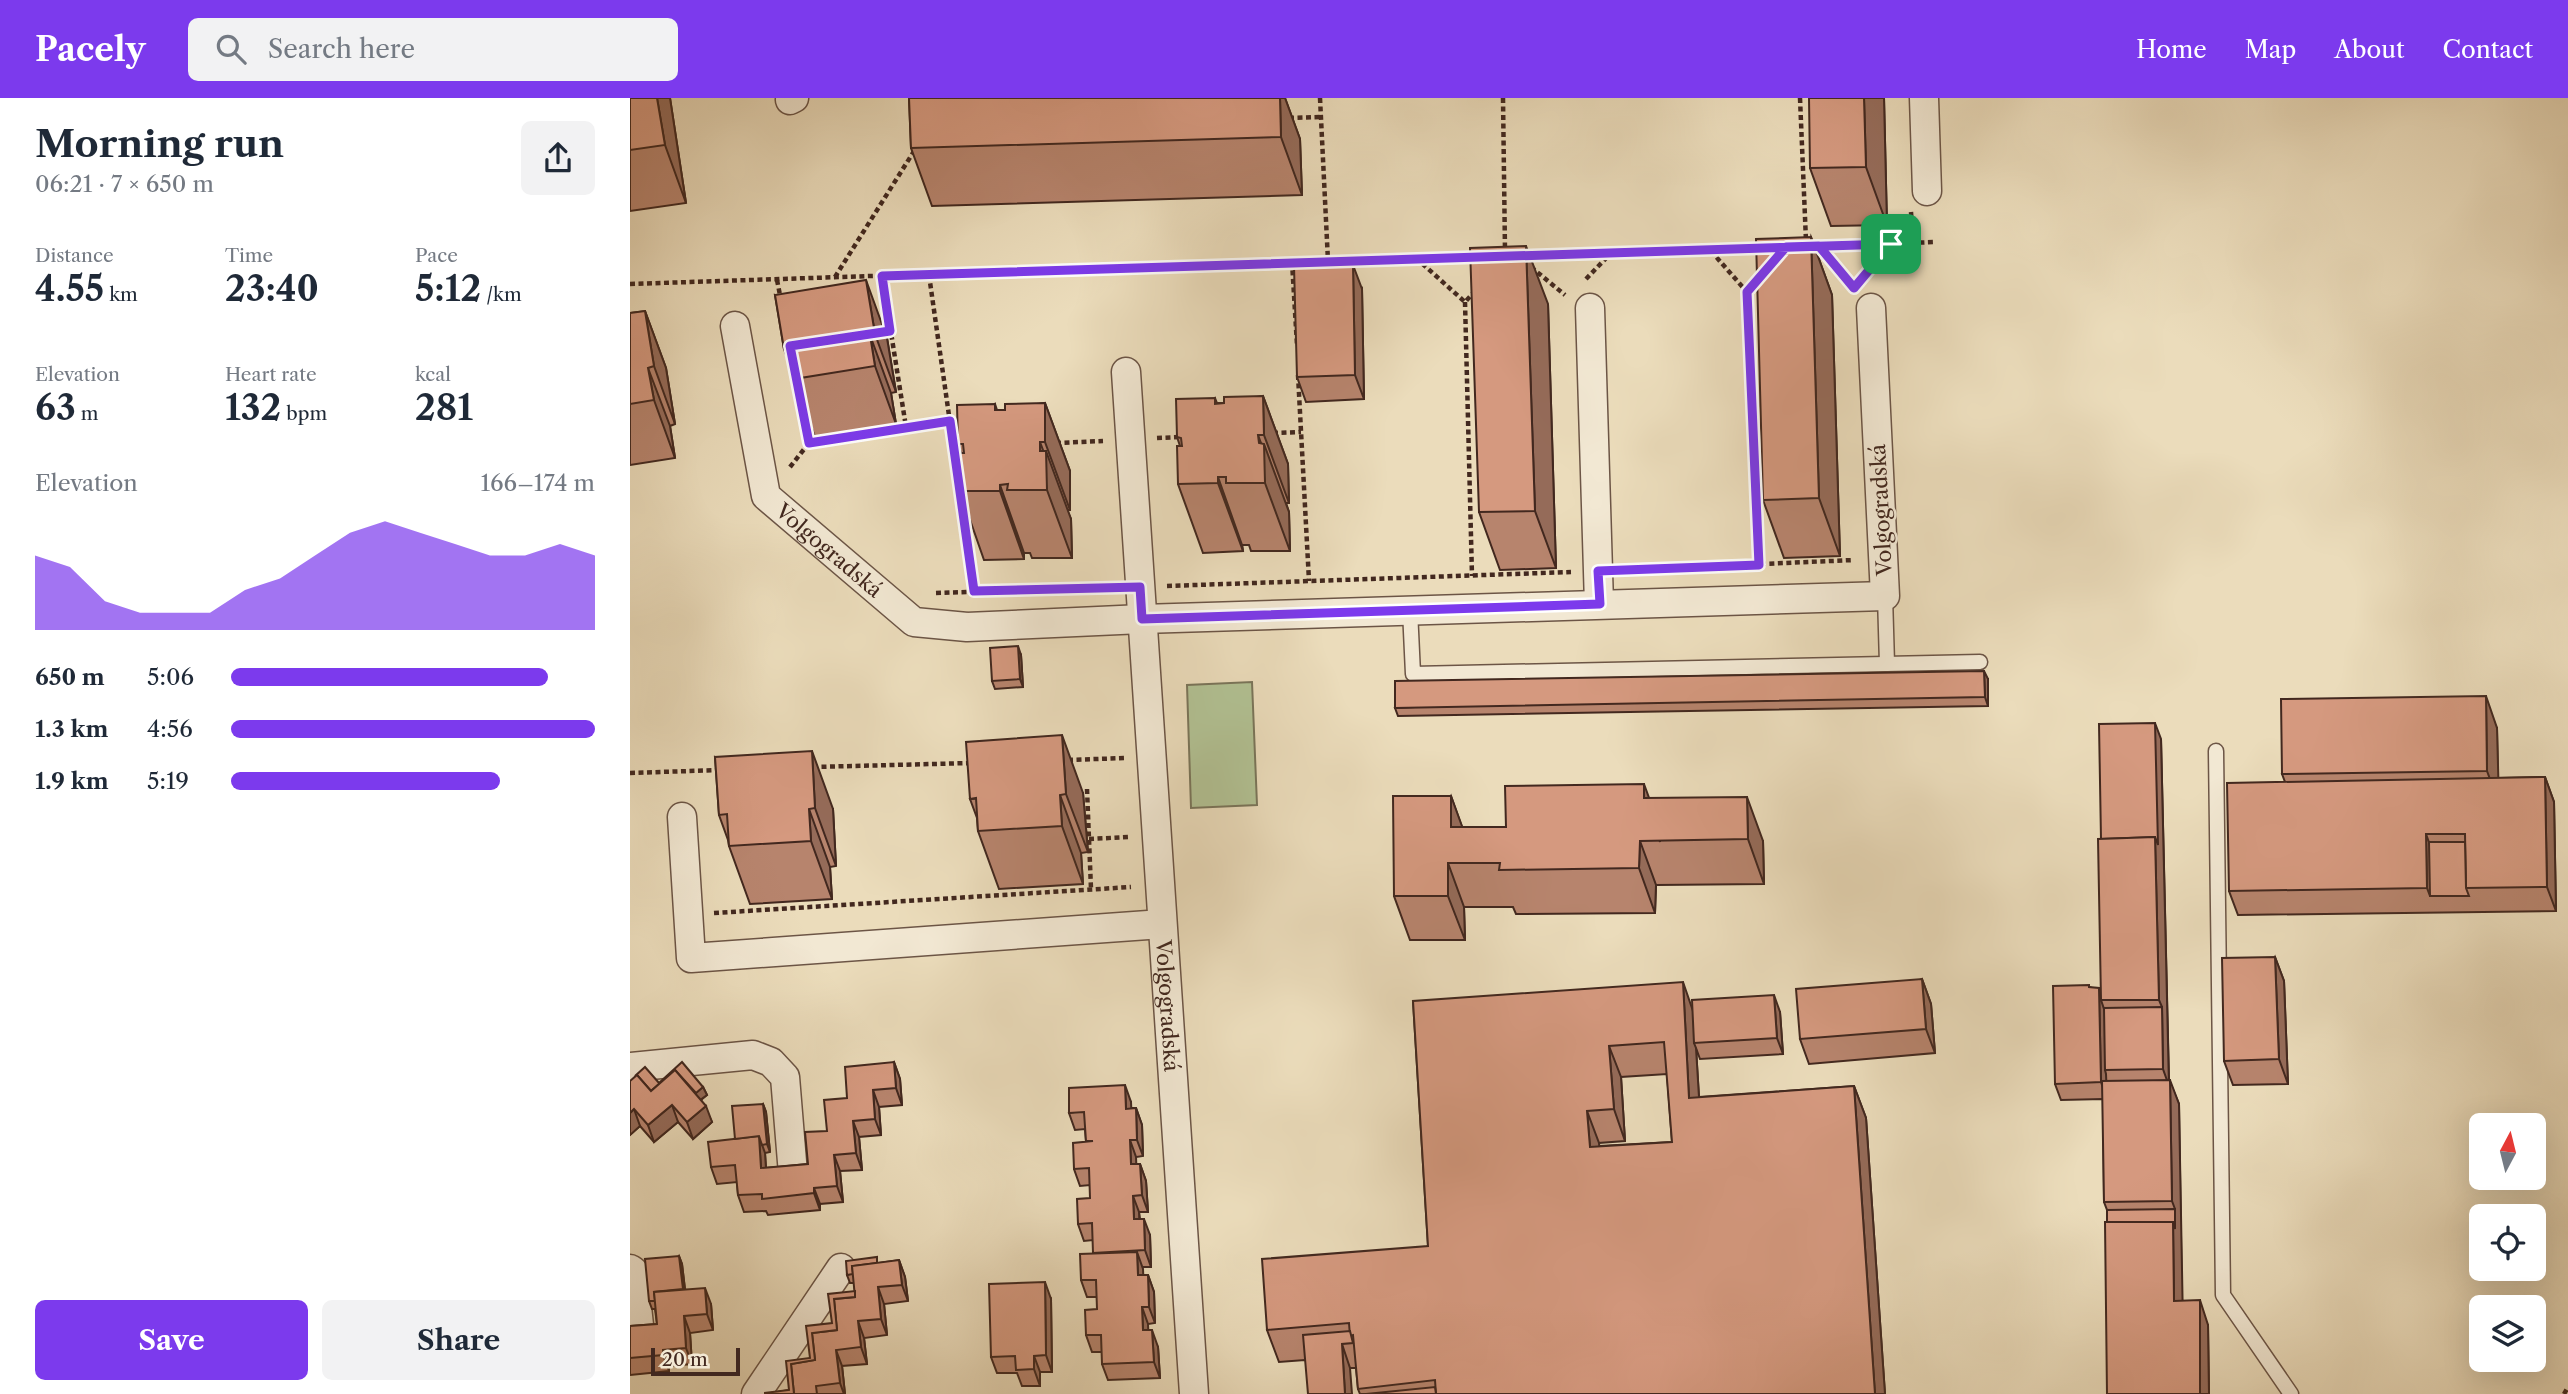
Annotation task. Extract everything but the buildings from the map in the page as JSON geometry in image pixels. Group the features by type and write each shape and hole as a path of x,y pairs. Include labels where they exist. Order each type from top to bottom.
{"street":[{"path":"1919,199 1924,98"},
{"path":"1578,298 1600,604"},
{"name":"Volgogradská","path":"735,326 766,496 915,622 967,627 1885,596 1871,308"},
{"name":"Volgogradská","path":"1126,372 1194,1394"},
{"path":"682,817 691,958 1163,924"},
{"path":"630,1067 753,1055 771,1062 785,1077 793,1174"},
{"path":"757,1394 841,1268"},
{"path":"630,1269 633,1271 640,1334"}],"lane":[{"path":"1885,596 1887,664"},
{"path":"1410,610 1413,674 1980,662"},
{"path":"2216,751 2223,1295 2291,1394"}],"path":[{"path":"1320,98 1328,261"},
{"path":"1503,98 1506,255"},
{"path":"1800,98 1806,247 1934,242"},
{"path":"1278,118 1321,117"},
{"path":"834,278 921,140"},
{"path":"1913,243 1919,199"},
{"path":"1819,246 1854,288 1891,244"},
{"path":"1611,253 1578,298 1517,255 1773,248"},
{"path":"1710,250 1747,292 1759,565"},
{"path":"630,284 1480,256"},
{"path":"1416,258 1465,302"},
{"path":"1292,262 1297,354"},
{"path":"1747,292 1762,274"},
{"path":"929,275 974,591"},
{"path":"882,276 906,427"},
{"path":"778,280 783,306"},
{"path":"1472,576 1465,302 1481,283"},
{"path":"878,333 890,331"},
{"path":"1298,367 1309,581"},
{"path":"797,383 809,443 950,421"},
{"path":"915,622 933,593 1472,576 1858,560 1883,562"},
{"path":"1055,760 1151,758"},
{"path":"808,768 973,763"},
{"path":"630,773 726,770"},
{"path":"1087,789 1091,889"},
{"path":"1089,839 1157,835"},
{"path":"688,915 1160,885"},
{"path":"2564,1394 2568,1387"}],"green space":[{"path":"1252,682 1257,805 1191,808 1187,685"}],"route":[{"path":"1891,244 1819,246 1806,247 1786,247 1611,253 1506,255 882,276 890,331 790,346 809,443 950,421 974,591 1140,587 1142,619 1600,604 1598,571 1759,565 1747,292 1786,247 1819,246 1854,288 1891,244"}]}
